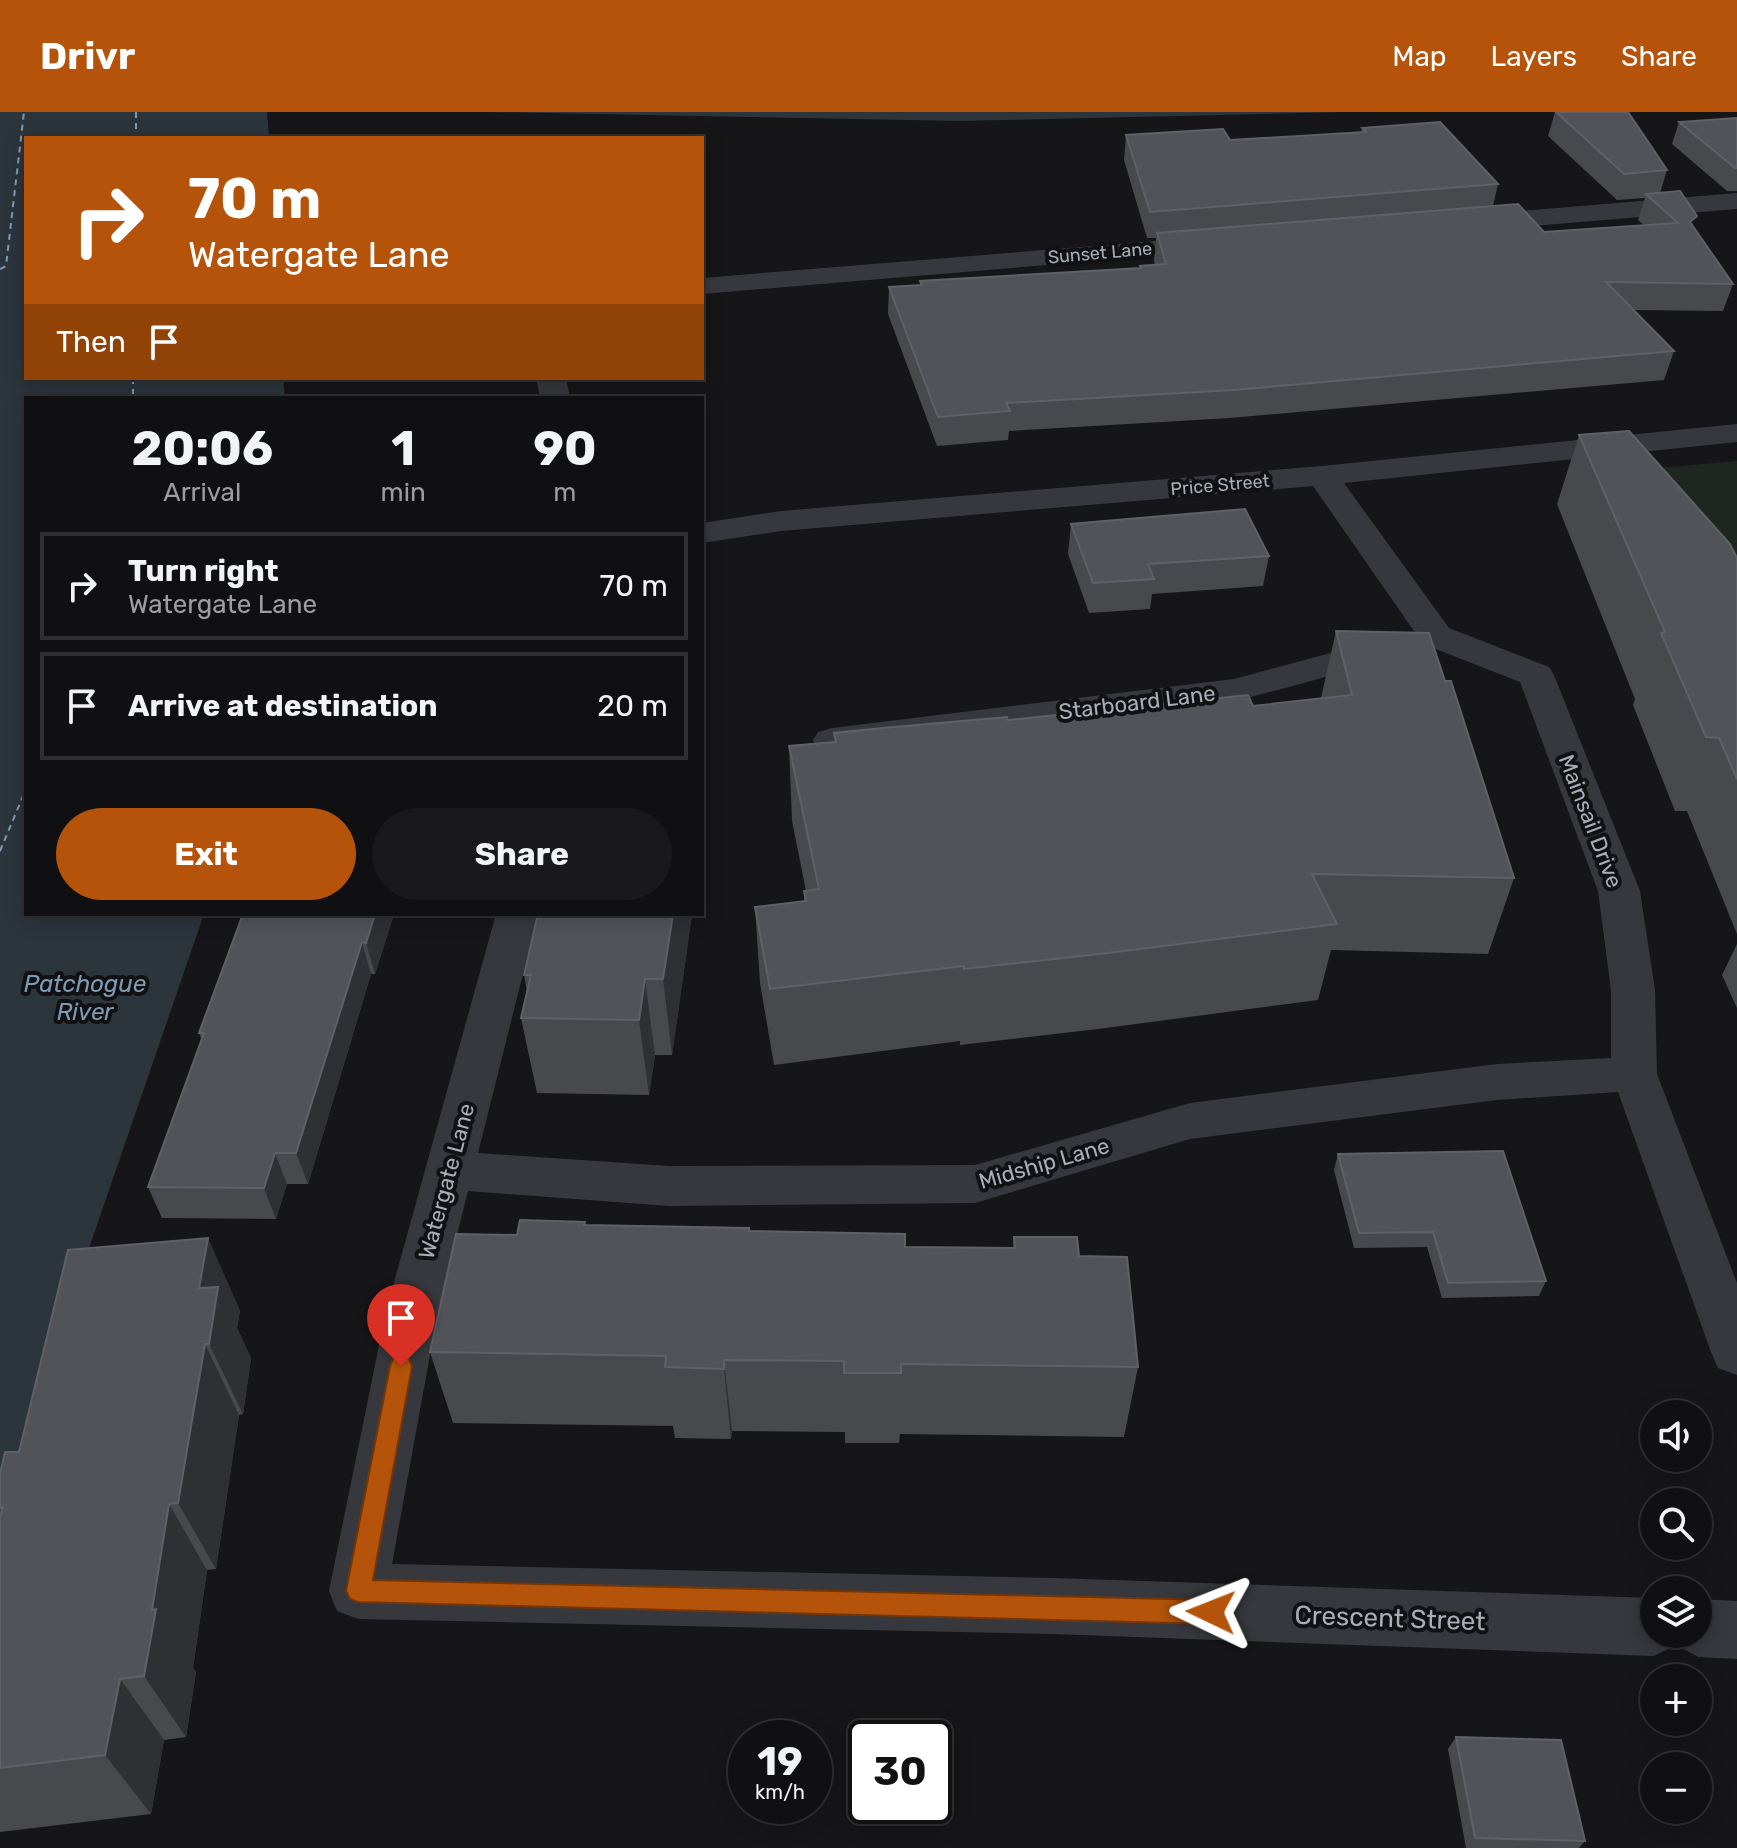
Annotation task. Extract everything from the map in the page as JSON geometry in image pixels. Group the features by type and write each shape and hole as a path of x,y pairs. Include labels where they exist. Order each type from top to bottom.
{"street":[{"path":"1450,225 1737,201"},
{"name":"Sunset Lane","path":"704,286 1243,242"},
{"name":"Price Street","path":"704,533 781,521 1322,476 1737,433"},
{"path":"1322,476 1380,553 1436,636"},
{"name":"Starboard Lane","path":"832,740 1236,690 1436,636"},
{"name":"Mainsail Drive","path":"1436,636 1536,675 1619,891 1633,990 1634,1074 1737,1352"},
{"name":"Watergate Lane","path":"358,1591 412,1311 516,916"},
{"name":"Midship Lane","path":"447,1170 669,1186 975,1184 1190,1121 1497,1082 1634,1074"},
{"name":"Crescent Street","path":"358,1591 1053,1606 1640,1627"},
{"path":"1712,1629 1737,1630"}],"shaded area":[{"path":"1737,461 1737,637 1648,469"}],"water":[{"name":"Patchogue River","path":"0,112 267,112 269,136 24,136 24,380 283,380 285,396 24,396 24,916 203,916 0,1507"},
{"path":"490,112 1344,112 961,121"}],"building":[{"path":"1556,112 1628,112 1667,170 1624,174"},
{"path":"1737,118 1737,168 1679,122"},
{"path":"1440,122 1498,184 1150,212 1126,135 1223,129 1230,140 1366,132 1362,128"},
{"path":"1680,191 1697,216 1690,222 1733,284 1606,282 1674,351 1234,390 1006,403 1010,411 938,417 889,287 922,285 920,281 1166,264 1157,233 1518,204 1544,232 1678,223 1646,194"},
{"path":"1629,431 1730,544 1737,558 1737,779 1719,738 1706,737 1661,633 1665,632 1579,435"},
{"path":"1245,509 1269,556 1148,564 1154,579 1093,583 1071,524"},
{"path":"1336,631 1429,633 1445,681 1451,681 1514,878 1312,874 1337,924 1108,953 770,989 755,907 806,901 804,891 819,889 789,746 836,742 834,733 883,728 1007,717 1008,720 1248,695 1253,706 1352,695"},
{"path":"242,916 374,916 366,943 362,942 296,1153 275,1153 264,1188 148,1187 204,1033 199,1033"},
{"path":"538,916 673,916 663,979 645,979 639,1020 521,1018 531,975 524,975"},
{"path":"1503,1151 1546,1281 1448,1283 1433,1232 1359,1233 1338,1154"},
{"path":"520,1220 585,1222 584,1225 749,1228 749,1231 905,1234 905,1247 1015,1248 1014,1237 1077,1237 1079,1256 1127,1257 1138,1367 901,1364 901,1373 844,1373 844,1361 724,1360 724,1369 665,1367 666,1356 430,1352 456,1234 517,1235"},
{"path":"208,1238 199,1288 218,1287 209,1344 205,1344 178,1503 169,1504 144,1676 120,1679 105,1755 0,1768 0,1518 3,1507 0,1508 0,1474 5,1452 19,1452 68,1250"},
{"path":"1456,1737 1561,1740 1585,1841 1475,1838"}],"ferry route":[{"path":"0,269 6,266 24,112"},
{"path":"136,112 136,136"},
{"path":"133,380 133,396"},
{"path":"0,851 24,794"}],"route":[{"path":"401,1366 358,1591 1211,1612"}]}
